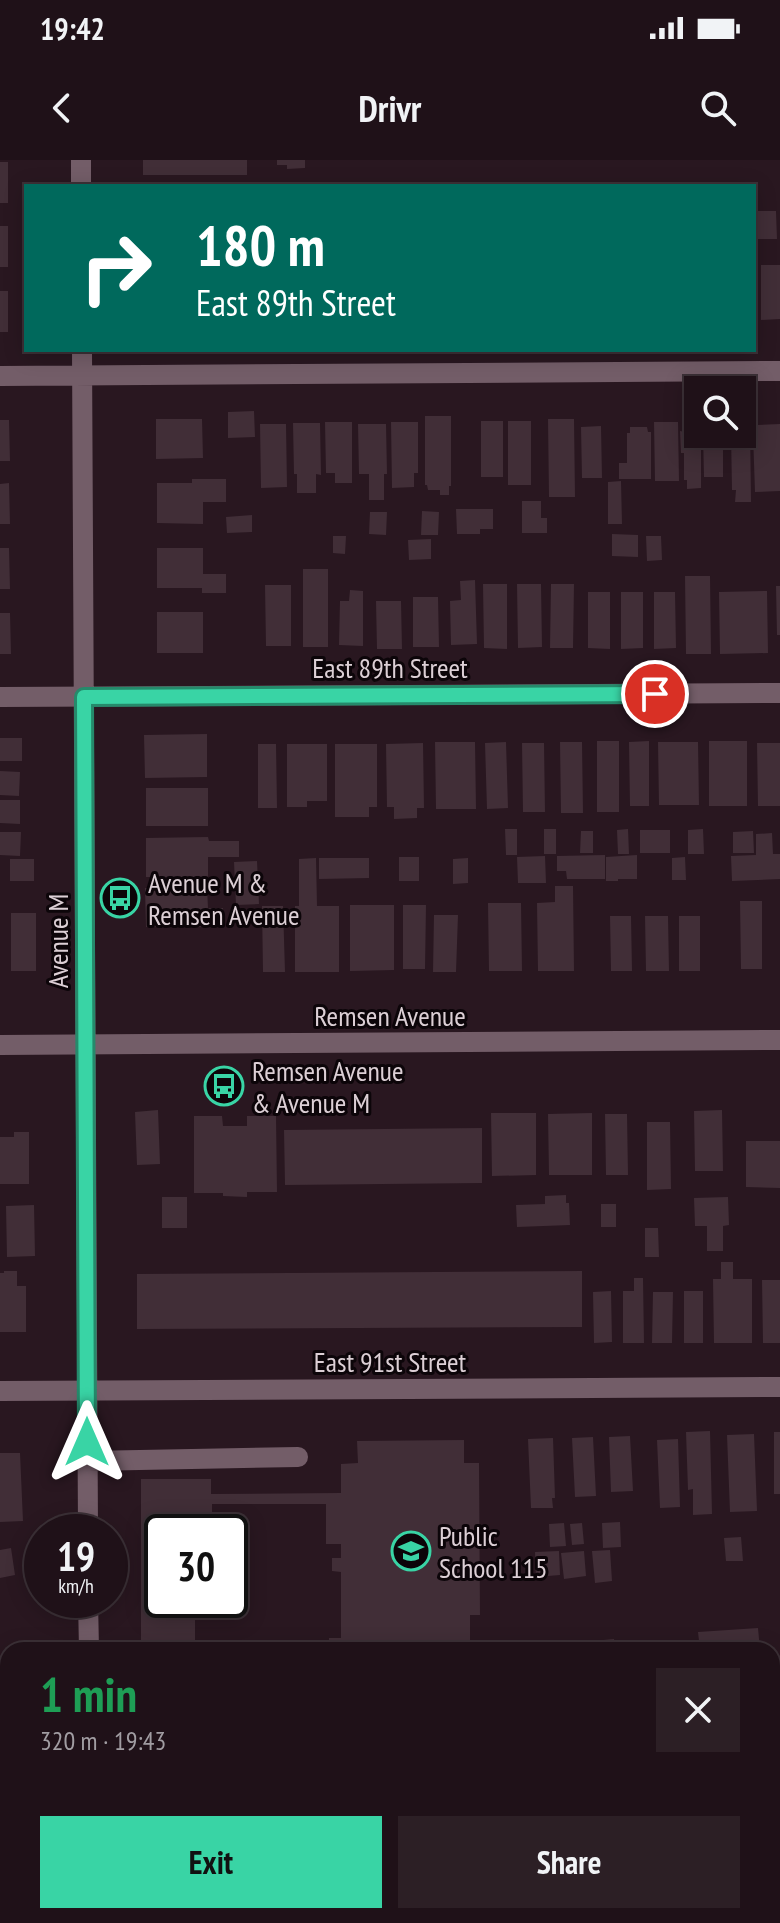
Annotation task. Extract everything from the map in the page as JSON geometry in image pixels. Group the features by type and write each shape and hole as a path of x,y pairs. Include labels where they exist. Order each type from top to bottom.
{"street":[{"path":"81,160 81,184"},
{"name":"Avenue M","path":"82,352 88,1514"},
{"path":"0,376 780,371"},
{"name":"East 89th Street","path":"0,697 780,693"},
{"name":"Remsen Avenue","path":"0,1045 780,1040"},
{"name":"East 91st Street","path":"0,1391 780,1387"},
{"path":"88,1461 298,1457"},
{"path":"88,1618 89,1642"}],"building":[{"path":"143,160 247,160 247,175 143,175"},
{"path":"277,160 305,160 305,168 287,169 287,165 277,165"},
{"path":"0,162 8,162 8,203 0,203"},
{"path":"650,182 679,182 679,184"},
{"path":"683,182 715,182 715,184"},
{"path":"756,211 776,211 777,239 756,239"},
{"path":"0,226 8,226 8,267 0,267"},
{"path":"761,265 780,265 780,319 761,320"},
{"path":"0,291 8,291 8,332 0,332"},
{"path":"254,411 255,437 228,438 228,412"},
{"path":"425,416 451,416 449,495 440,495 440,490 428,490 425,485"},
{"path":"156,419 202,419 203,458 156,459"},
{"path":"548,419 574,419 575,497 549,497"},
{"path":"0,420 9,420 10,461 0,461"},
{"path":"481,421 503,421 503,477 481,477"},
{"path":"508,421 531,421 531,485 508,485"},
{"path":"325,422 352,422 352,483 335,483 335,473 326,473"},
{"path":"391,422 418,422 418,473 414,473 414,487 392,488"},
{"path":"654,422 678,422 679,481 655,481"},
{"path":"293,423 320,423 321,475 316,474 316,493 297,493"},
{"path":"260,424 286,424 287,487 261,488"},
{"path":"358,424 386,424 384,500 369,500 369,474 359,474"},
{"path":"780,424 780,491 755,492 753,448 756,448 757,425"},
{"path":"601,426 602,478 582,478 581,427"},
{"path":"630,427 647,427 651,432 651,479 619,479 619,463 627,463 627,433 630,433"},
{"path":"680,431 684,432 684,448 701,448 701,488 687,489"},
{"path":"703,448 723,448 723,477 704,477"},
{"path":"731,448 750,448 751,502 735,502 736,490 732,490"},
{"path":"192,479 226,479 226,502 203,502 203,524 157,523 157,483 192,483"},
{"path":"621,481 622,524 608,524 608,482"},
{"path":"9,483 10,524 0,524 0,484"},
{"path":"522,501 541,501 541,518 547,518 547,533 522,533"},
{"path":"456,509 493,509 493,529 480,529 480,534 457,534"},
{"path":"422,511 439,512 438,535 421,535"},
{"path":"370,512 387,512 386,535 369,534"},
{"path":"252,515 252,532 227,533 226,517"},
{"path":"612,534 638,535 638,557 612,556"},
{"path":"333,536 346,536 345,554 333,553"},
{"path":"646,536 661,536 662,560 647,561"},
{"path":"431,539 431,559 409,560 408,540"},
{"path":"0,548 9,548 10,589 0,589"},
{"path":"157,548 203,548 203,574 226,574 226,593 202,593 202,588 157,588"},
{"path":"303,569 328,569 328,647 303,647"},
{"path":"685,576 710,576 711,654 686,654"},
{"path":"475,580 477,644 451,645 450,601 461,600 460,581"},
{"path":"483,584 507,584 507,649 484,648"},
{"path":"517,584 541,584 542,647 518,648"},
{"path":"551,584 574,584 573,648 550,648"},
{"path":"265,585 291,585 291,646 266,646"},
{"path":"776,586 780,586 780,635 777,635"},
{"path":"350,590 363,591 363,646 339,645 340,601 349,601"},
{"path":"767,591 768,653 720,654 719,592"},
{"path":"588,592 610,592 610,649 588,648"},
{"path":"621,592 643,592 643,648 621,649"},
{"path":"654,592 675,592 676,648 654,649"},
{"path":"413,597 438,597 439,647 413,647"},
{"path":"376,601 401,601 402,649 377,649"},
{"path":"157,612 203,612 203,653 157,653"},
{"path":"0,613 10,613 11,654 0,654"},
{"path":"207,734 207,777 145,778 144,735"},
{"path":"0,738 22,738 22,761 0,761"},
{"path":"597,741 619,741 619,812 597,812"},
{"path":"649,741 649,806 630,806 629,742"},
{"path":"709,741 747,741 747,806 709,806"},
{"path":"435,742 475,742 476,809 436,809"},
{"path":"506,742 508,808 487,809 485,743"},
{"path":"560,742 582,742 583,813 561,813"},
{"path":"658,742 698,742 699,805 659,805"},
{"path":"423,743 424,808 417,808 417,818 394,819 394,807 387,807 386,744"},
{"path":"522,743 544,743 545,812 523,812"},
{"path":"757,743 780,743 780,806 758,806"},
{"path":"258,744 276,744 277,808 258,808"},
{"path":"287,744 327,744 327,801 307,801 307,807 287,807"},
{"path":"335,744 377,744 377,807 369,807 369,817 335,817"},
{"path":"0,771 20,772 19,796 0,795"},
{"path":"146,788 208,788 208,826 146,826"},
{"path":"0,800 20,800 20,824 0,823"},
{"path":"505,829 517,829 517,855 506,855"},
{"path":"544,829 556,829 556,854 544,854"},
{"path":"628,829 629,854 618,854 617,830"},
{"path":"703,829 704,854 688,854 688,830"},
{"path":"640,830 670,830 670,853 640,853"},
{"path":"581,831 593,831 593,853 580,853"},
{"path":"753,831 754,853 733,853 733,832"},
{"path":"0,832 21,832 20,856 0,855"},
{"path":"772,833 773,854 780,854 780,879 732,881 731,856 756,855 756,834"},
{"path":"208,837 209,841 239,841 239,857 208,857 208,877 146,877 146,838"},
{"path":"605,855 605,879 567,879 566,871 557,871 557,856"},
{"path":"637,855 637,879 606,881 606,857"},
{"path":"545,856 546,883 518,883 517,857"},
{"path":"399,857 419,857 419,881 399,881"},
{"path":"685,857 686,880 672,880 672,858"},
{"path":"316,858 317,906 339,906 339,972 295,972 299,859"},
{"path":"319,858 369,858 369,878 319,879"},
{"path":"468,858 468,883 453,884 453,859"},
{"path":"10,859 34,859 34,881 10,881"},
{"path":"257,861 259,904 236,905 234,862"},
{"path":"555,886 573,886 574,971 538,971 537,903 555,902"},
{"path":"207,887 208,908 223,908 223,927 146,927 145,888"},
{"path":"740,901 762,901 762,969 741,969"},
{"path":"488,903 521,903 522,971 489,971"},
{"path":"350,905 394,905 394,970 350,971"},
{"path":"403,905 426,905 425,969 403,969"},
{"path":"262,906 283,906 285,972 263,972"},
{"path":"11,913 36,913 36,971 11,971"},
{"path":"434,915 458,915 456,972 433,972"},
{"path":"610,916 631,916 632,971 611,971"},
{"path":"645,916 668,916 669,971 646,971"},
{"path":"679,916 700,916 700,971 679,971"},
{"path":"158,1110 160,1164 137,1165 135,1112"},
{"path":"722,1110 723,1171 695,1171 694,1111"},
{"path":"491,1113 536,1113 536,1175 492,1176"},
{"path":"592,1113 592,1175 549,1175 548,1114"},
{"path":"605,1114 627,1114 628,1175 606,1175"},
{"path":"194,1116 222,1116 223,1126 247,1126 247,1116 276,1116 277,1192 247,1192 247,1197 194,1193"},
{"path":"647,1122 670,1122 671,1189 647,1190"},
{"path":"482,1128 482,1183 285,1185 284,1130"},
{"path":"14,1132 29,1132 29,1184 0,1184 0,1137 14,1137"},
{"path":"746,1141 780,1141 780,1188 746,1187"},
{"path":"566,1195 570,1225 517,1227 516,1205 545,1204 545,1196"},
{"path":"162,1197 187,1197 187,1228 162,1228"},
{"path":"728,1197 729,1225 723,1226 723,1251 707,1251 707,1226 695,1226 694,1198"},
{"path":"601,1204 616,1204 616,1227 601,1227"},
{"path":"34,1205 35,1256 7,1257 6,1206"},
{"path":"645,1228 658,1228 659,1257 645,1257"},
{"path":"721,1262 733,1262 733,1279 752,1279 752,1343 714,1343 713,1279 721,1279"},
{"path":"17,1271 17,1286 26,1286 26,1332 0,1332 0,1273"},
{"path":"582,1271 582,1327 137,1329 137,1274"},
{"path":"634,1278 643,1278 644,1343 623,1343 623,1291 634,1291"},
{"path":"762,1280 780,1280 780,1343 763,1343"},
{"path":"611,1291 612,1342 594,1343 593,1292"},
{"path":"684,1291 703,1291 703,1343 684,1343"},
{"path":"653,1292 673,1292 672,1343 652,1343"},
{"path":"710,1431 712,1514 693,1515 693,1489 688,1490 686,1432"},
{"path":"774,1432 780,1432 780,1494 774,1494"},
{"path":"754,1434 757,1511 730,1512 727,1435"},
{"path":"630,1436 633,1491 611,1492 609,1437"},
{"path":"593,1437 596,1496 575,1497 572,1438"},
{"path":"553,1438 553,1508 531,1508 528,1439"},
{"path":"678,1439 680,1507 660,1508 657,1440"},
{"name":"Public School 115","path":"464,1440 464,1463 479,1463 480,1615 470,1615 470,1642 329,1642 329,1638 341,1638 341,1572 332,1571 332,1558 341,1558 341,1544 326,1544 326,1504 212,1504 212,1514 144,1514 144,1618 195,1618 195,1642 141,1642 141,1479 211,1479 211,1494 341,1493 341,1464 358,1463 357,1441"},
{"path":"0,1453 20,1453 23,1521 0,1522"},
{"path":"620,1522 621,1547 603,1548 602,1523"},
{"path":"564,1523 566,1546 550,1547 549,1524"},
{"path":"582,1523 584,1544 572,1545 570,1524"},
{"path":"741,1537 743,1561 726,1561 724,1538"},
{"path":"11,1548 15,1575 0,1578 0,1550"},
{"path":"610,1550 612,1581 595,1583 592,1551"},
{"path":"559,1551 560,1575 536,1577 535,1552"},
{"path":"584,1551 586,1576 564,1579 561,1553"},
{"path":"758,1628 759,1642 699,1642 698,1632"},
{"path":"614,1639 614,1642 592,1642"}],"place":[{"name":"Avenue M & Remsen Avenue","path":"120,898"},
{"name":"Remsen Avenue & Avenue M","path":"224,1086"},
{"name":"Public School 115","path":"411,1551"}],"route":[{"path":"87,1442 84,697 655,694"}]}
